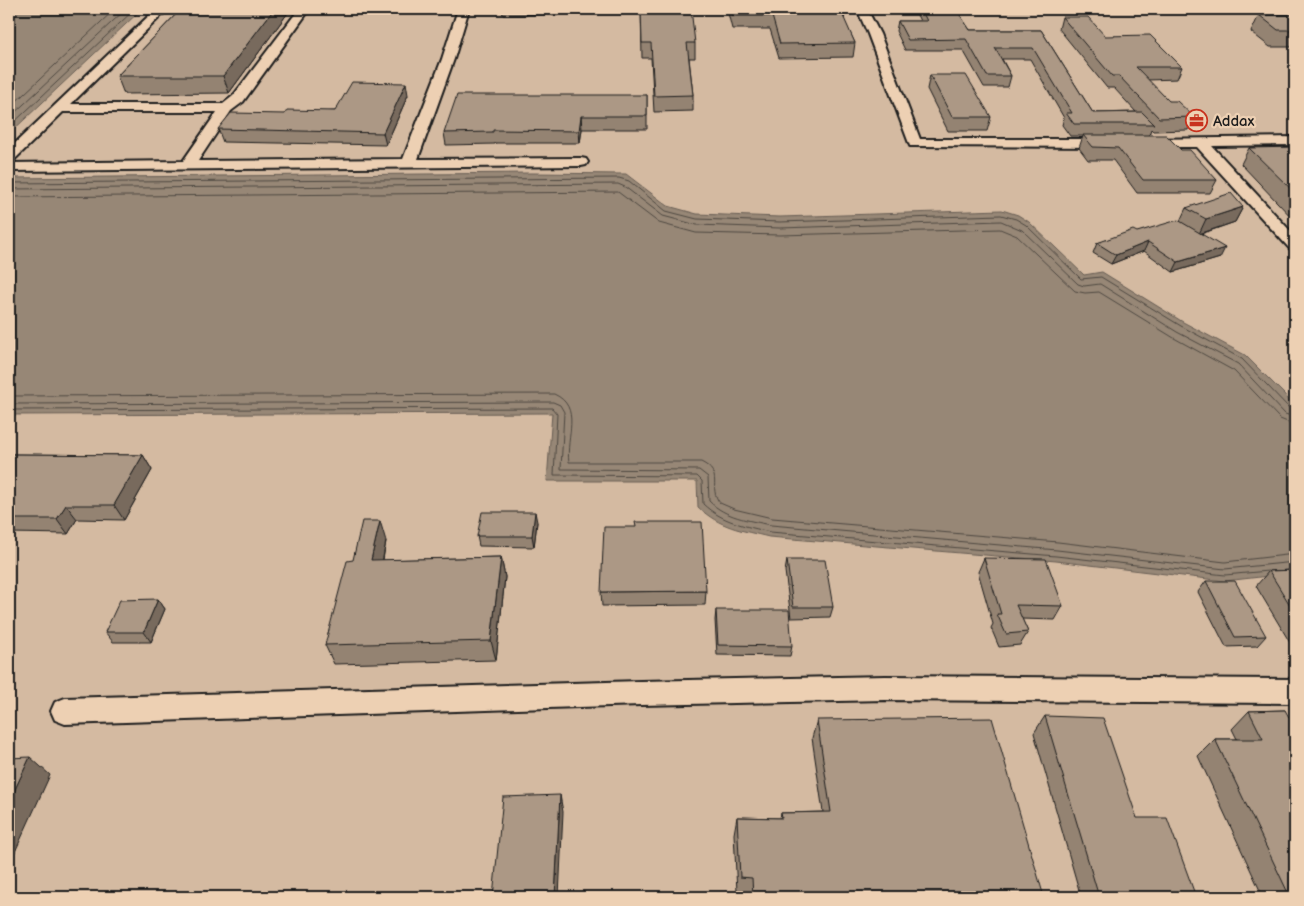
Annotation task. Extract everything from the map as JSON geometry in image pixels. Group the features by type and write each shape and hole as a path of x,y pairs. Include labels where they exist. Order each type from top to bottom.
{"street":[{"path":"9,157 62,108 162,9"},
{"path":"187,166 226,108 238,98 304,9"},
{"path":"409,163 448,59 464,9"},
{"path":"862,9 874,34 916,143 1295,141"},
{"path":"62,108 226,108"},
{"path":"1200,143 1295,245"},
{"path":"9,167 581,162"},
{"path":"65,711 641,693 885,688 1295,692"}],"shaded area":[{"path":"142,9 1295,9 1295,408 1284,394 1245,355 1183,322 1084,275 1029,222 1002,210 780,217 697,214 668,206 631,177 619,173 9,178 9,134"},
{"path":"553,413 548,481 697,481 698,507 725,526 769,537 1056,561 1225,581 1295,573 1295,897 9,897 9,415"}],"water":[{"path":"9,9 142,9 9,134"},
{"path":"532,173 626,174 668,206 697,214 780,217 1002,210 1018,215 1029,222 1084,275 1102,272 1183,322 1245,355 1284,394 1295,408 1295,573 1225,581 1056,561 769,537 731,527 714,520 706,514 698,507 697,481 547,481 552,413 9,415 9,178"}],"building":[{"path":"181,9 274,9 223,76 117,76"},
{"path":"641,9 691,9 695,43 687,43 693,95 654,96 651,43 642,43"},
{"path":"731,9 840,9 855,43 780,44 772,16 733,16"},
{"path":"921,9 956,9 970,30 1041,30 1093,113 1142,112 1154,124 1074,124 1066,113 1072,113 1033,48 995,48 1011,76 987,76 966,39 908,40 898,21 927,21"},
{"path":"1259,15 1295,15 1295,30 1278,30"},
{"path":"1062,17 1088,17 1105,36 1150,35 1182,67 1136,67 1169,101 1177,101 1194,117 1159,118 1119,76 1112,76"},
{"path":"930,75 966,75 991,117 952,117"},
{"path":"352,82 406,83 383,133 218,129 231,113 285,114 287,110 335,111"},
{"path":"457,95 647,95 647,116 581,116 579,131 493,130 493,132 444,133"},
{"path":"1083,135 1166,135 1181,150 1190,150 1217,180 1143,180 1118,148 1093,147"},
{"path":"1295,147 1295,193 1249,148"},
{"path":"1231,193 1243,207 1206,219 1186,208"},
{"path":"1178,220 1225,248 1178,262 1148,242 1116,255 1097,243 1133,230 1137,232"},
{"path":"9,454 143,455 114,505 66,505 57,519 9,519"},
{"path":"482,512 535,512 532,536 477,536"},
{"path":"362,521 380,521 371,560 501,557 491,641 325,645 347,561 353,560"},
{"path":"635,522 702,522 706,591 601,592 604,527 636,527"},
{"path":"984,558 1046,559 1063,606 1016,605 1028,632 1006,634 997,614 1001,614"},
{"path":"787,560 825,560 833,607 793,607"},
{"path":"1295,570 1295,613 1269,571"},
{"path":"1206,581 1235,581 1266,636 1235,637"},
{"path":"158,599 144,632 105,632 120,600"},
{"path":"716,610 789,610 792,646 718,645"},
{"path":"1285,710 1295,728 1295,897 1290,897 1215,739 1263,739 1249,711"},
{"path":"1045,716 1103,718 1137,818 1167,818 1196,897 1099,897"},
{"path":"992,718 1044,897 753,897 752,878 740,877 737,817 782,818 781,813 831,812 817,720"},
{"path":"30,757 9,802 9,758"},
{"path":"560,795 555,897 493,897 503,797"}],"place":[{"name":"Addax","path":"1197,121"}]}
